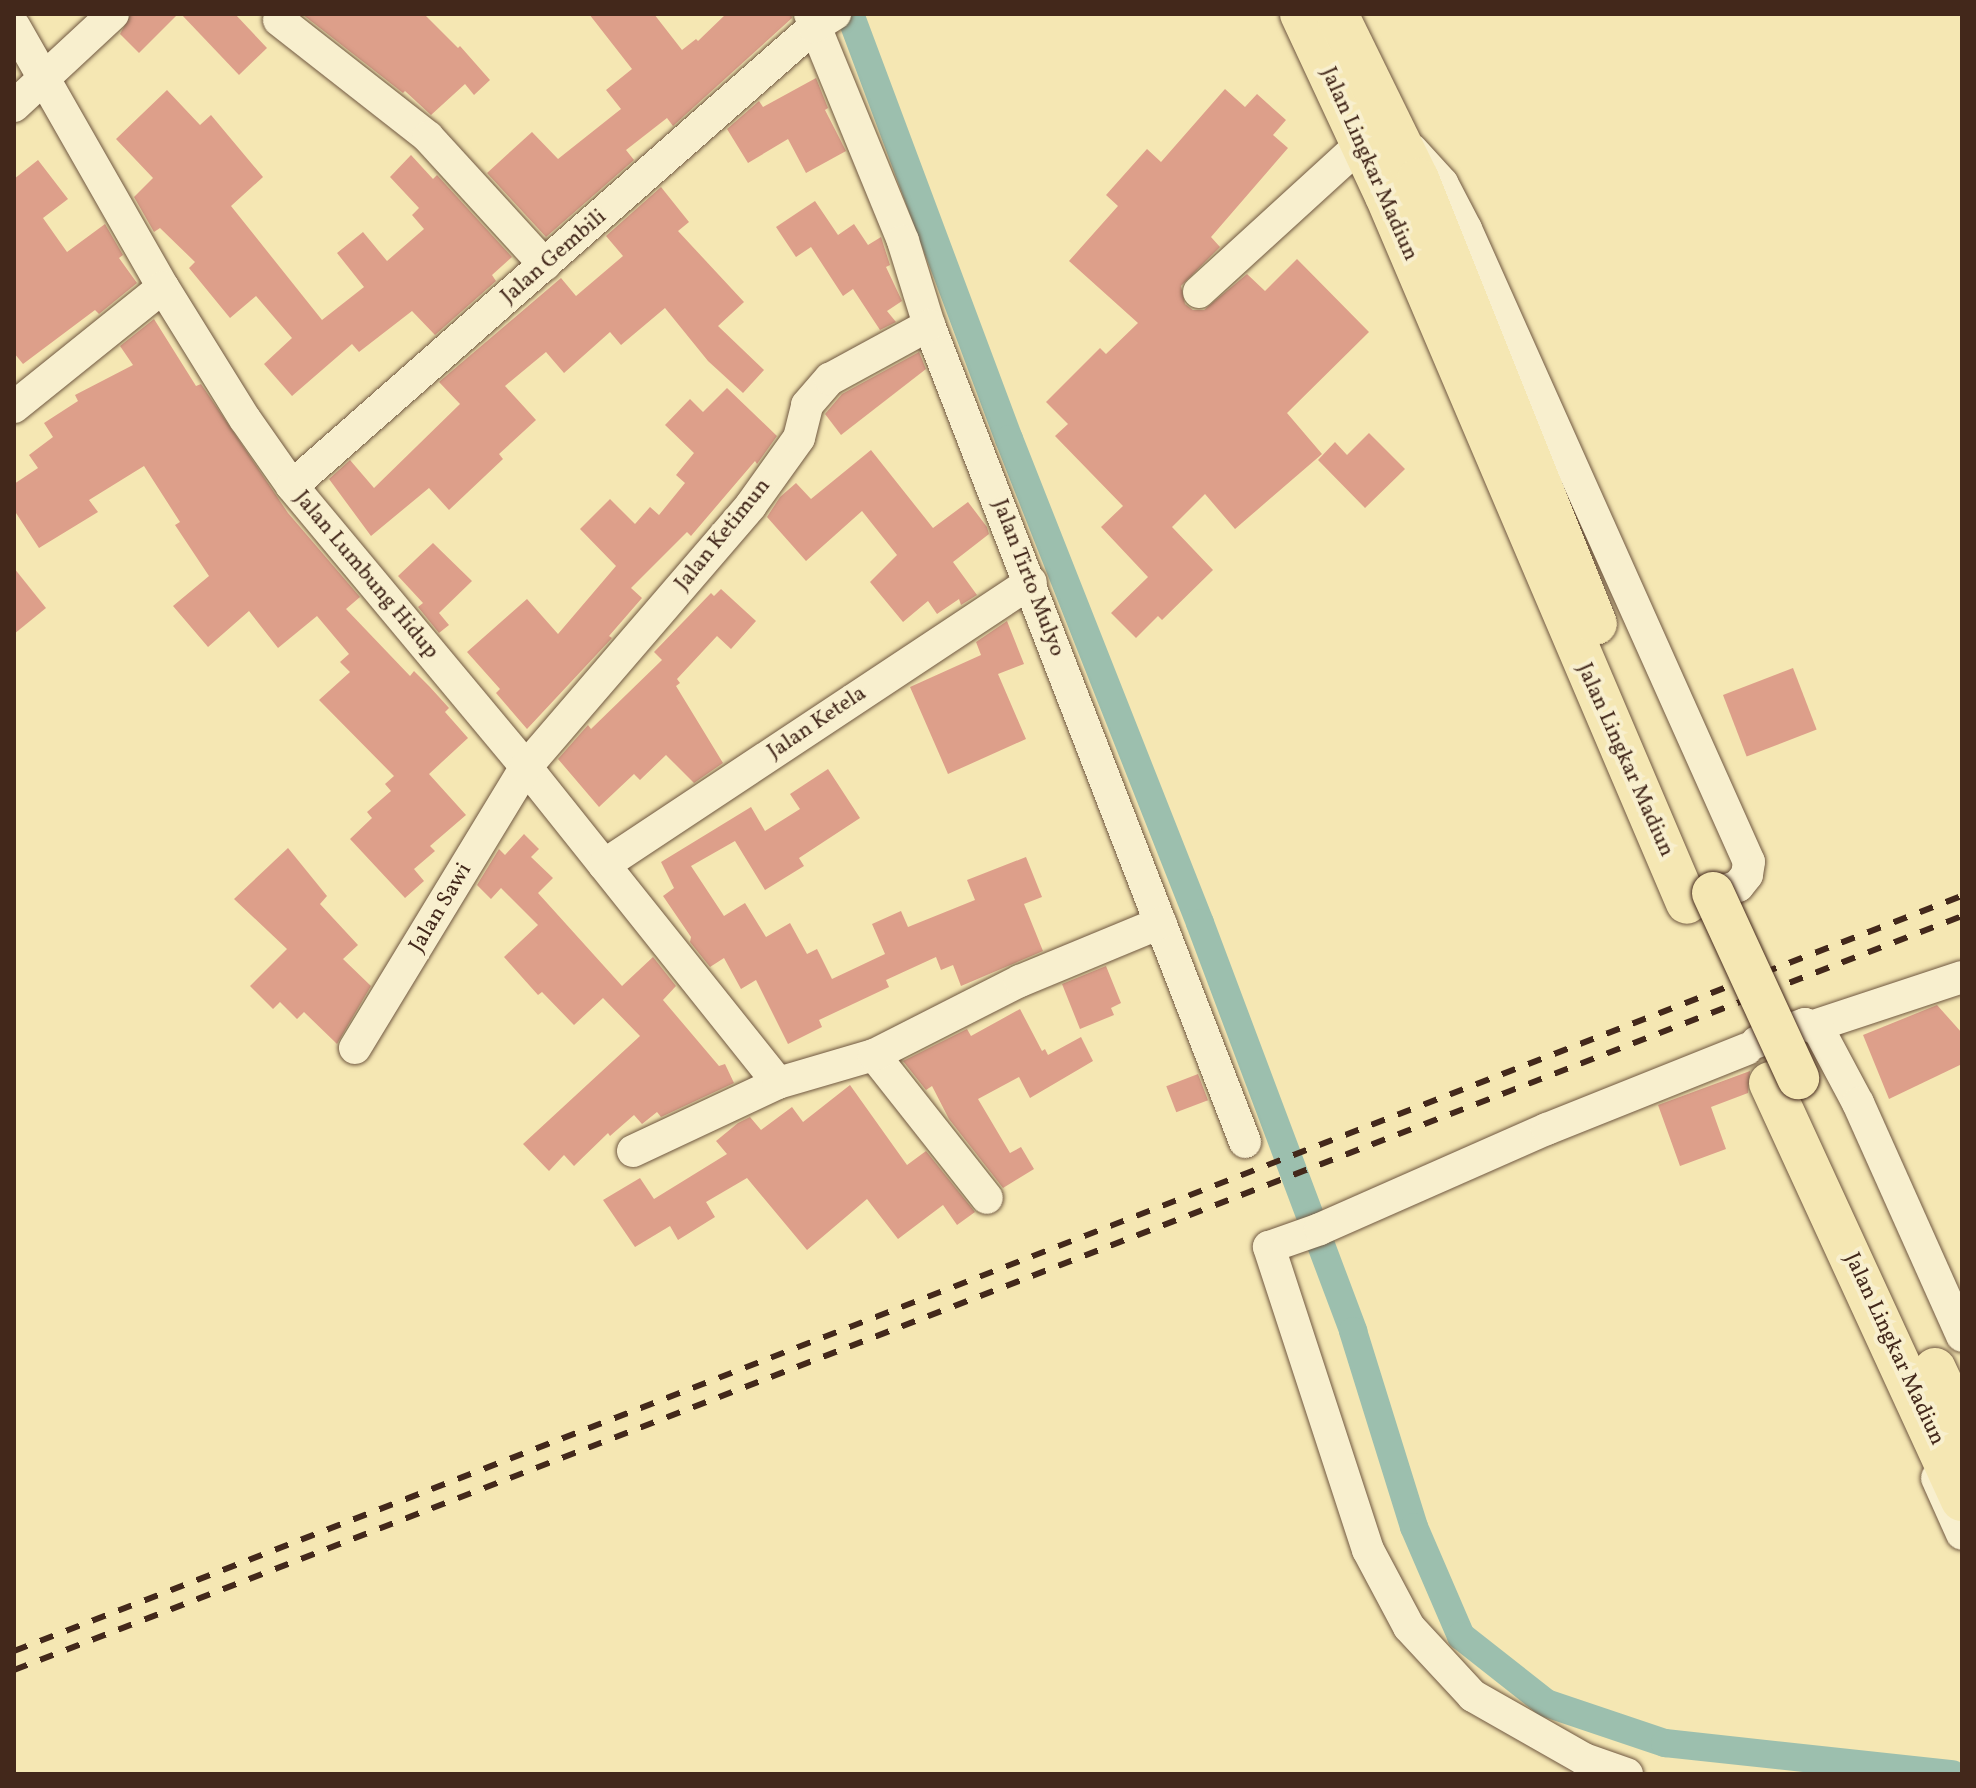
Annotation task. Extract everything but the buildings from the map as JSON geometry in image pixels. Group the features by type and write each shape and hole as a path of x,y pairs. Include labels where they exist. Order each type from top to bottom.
{"main road":[{"name":"Jalan Lingkar Madiun","path":"1301,14 1402,188 1756,990 1962,1427"},
{"name":"Jalan Lingkar Madiun","path":"1337,14 1375,145"},
{"name":"Jalan Lingkar Madiun","path":"1402,188 1687,903 1962,1500"}],"street":[{"path":"14,106 113,14"},
{"name":"Jalan Gembili","path":"292,486 820,19"},
{"name":"Jalan Tirto Mulyo","path":"820,19 903,241 929,325 1031,582 1245,1142"},
{"path":"279,20 428,137 545,265"},
{"name":"Jalan Lumbung Hidup","path":"14,26 163,287 245,419 292,486 526,767 778,1083"},
{"path":"1375,145 1442,183 1521,348 1734,822 1749,862 1747,875 1738,886 1680,905 1666,881 1506,505 1369,201 1375,145"},
{"path":"1199,292 1315,190 1375,145"},
{"path":"14,407 163,287"},
{"name":"Jalan Ketimun","path":"526,767 751,505 799,438 807,405 830,379 929,325"},
{"name":"Jalan Ketela","path":"604,865 1031,582"},
{"name":"Jalan Sawi","path":"355,1048 526,767"},
{"path":"633,1151 778,1083 874,1055 1020,981 1160,923"},
{"path":"1814,1026 1962,977"},
{"path":"1627,1774 1584,1759 1473,1696 1409,1627 1368,1550 1269,1247 1320,1229 1547,1129 1805,1024 1819,1030 1858,1103 1962,1336"},
{"path":"1747,1049 1747,1056 1793,1152 1962,1534"},
{"path":"874,1055 987,1198"}],"waterway":[{"path":"850,14 1009,439 1200,923 1353,1331 1414,1527 1461,1636 1546,1703 1665,1743 1952,1774"}],"railway":[{"path":"14,1651 1962,896"},
{"path":"14,1670 1962,916"}]}
